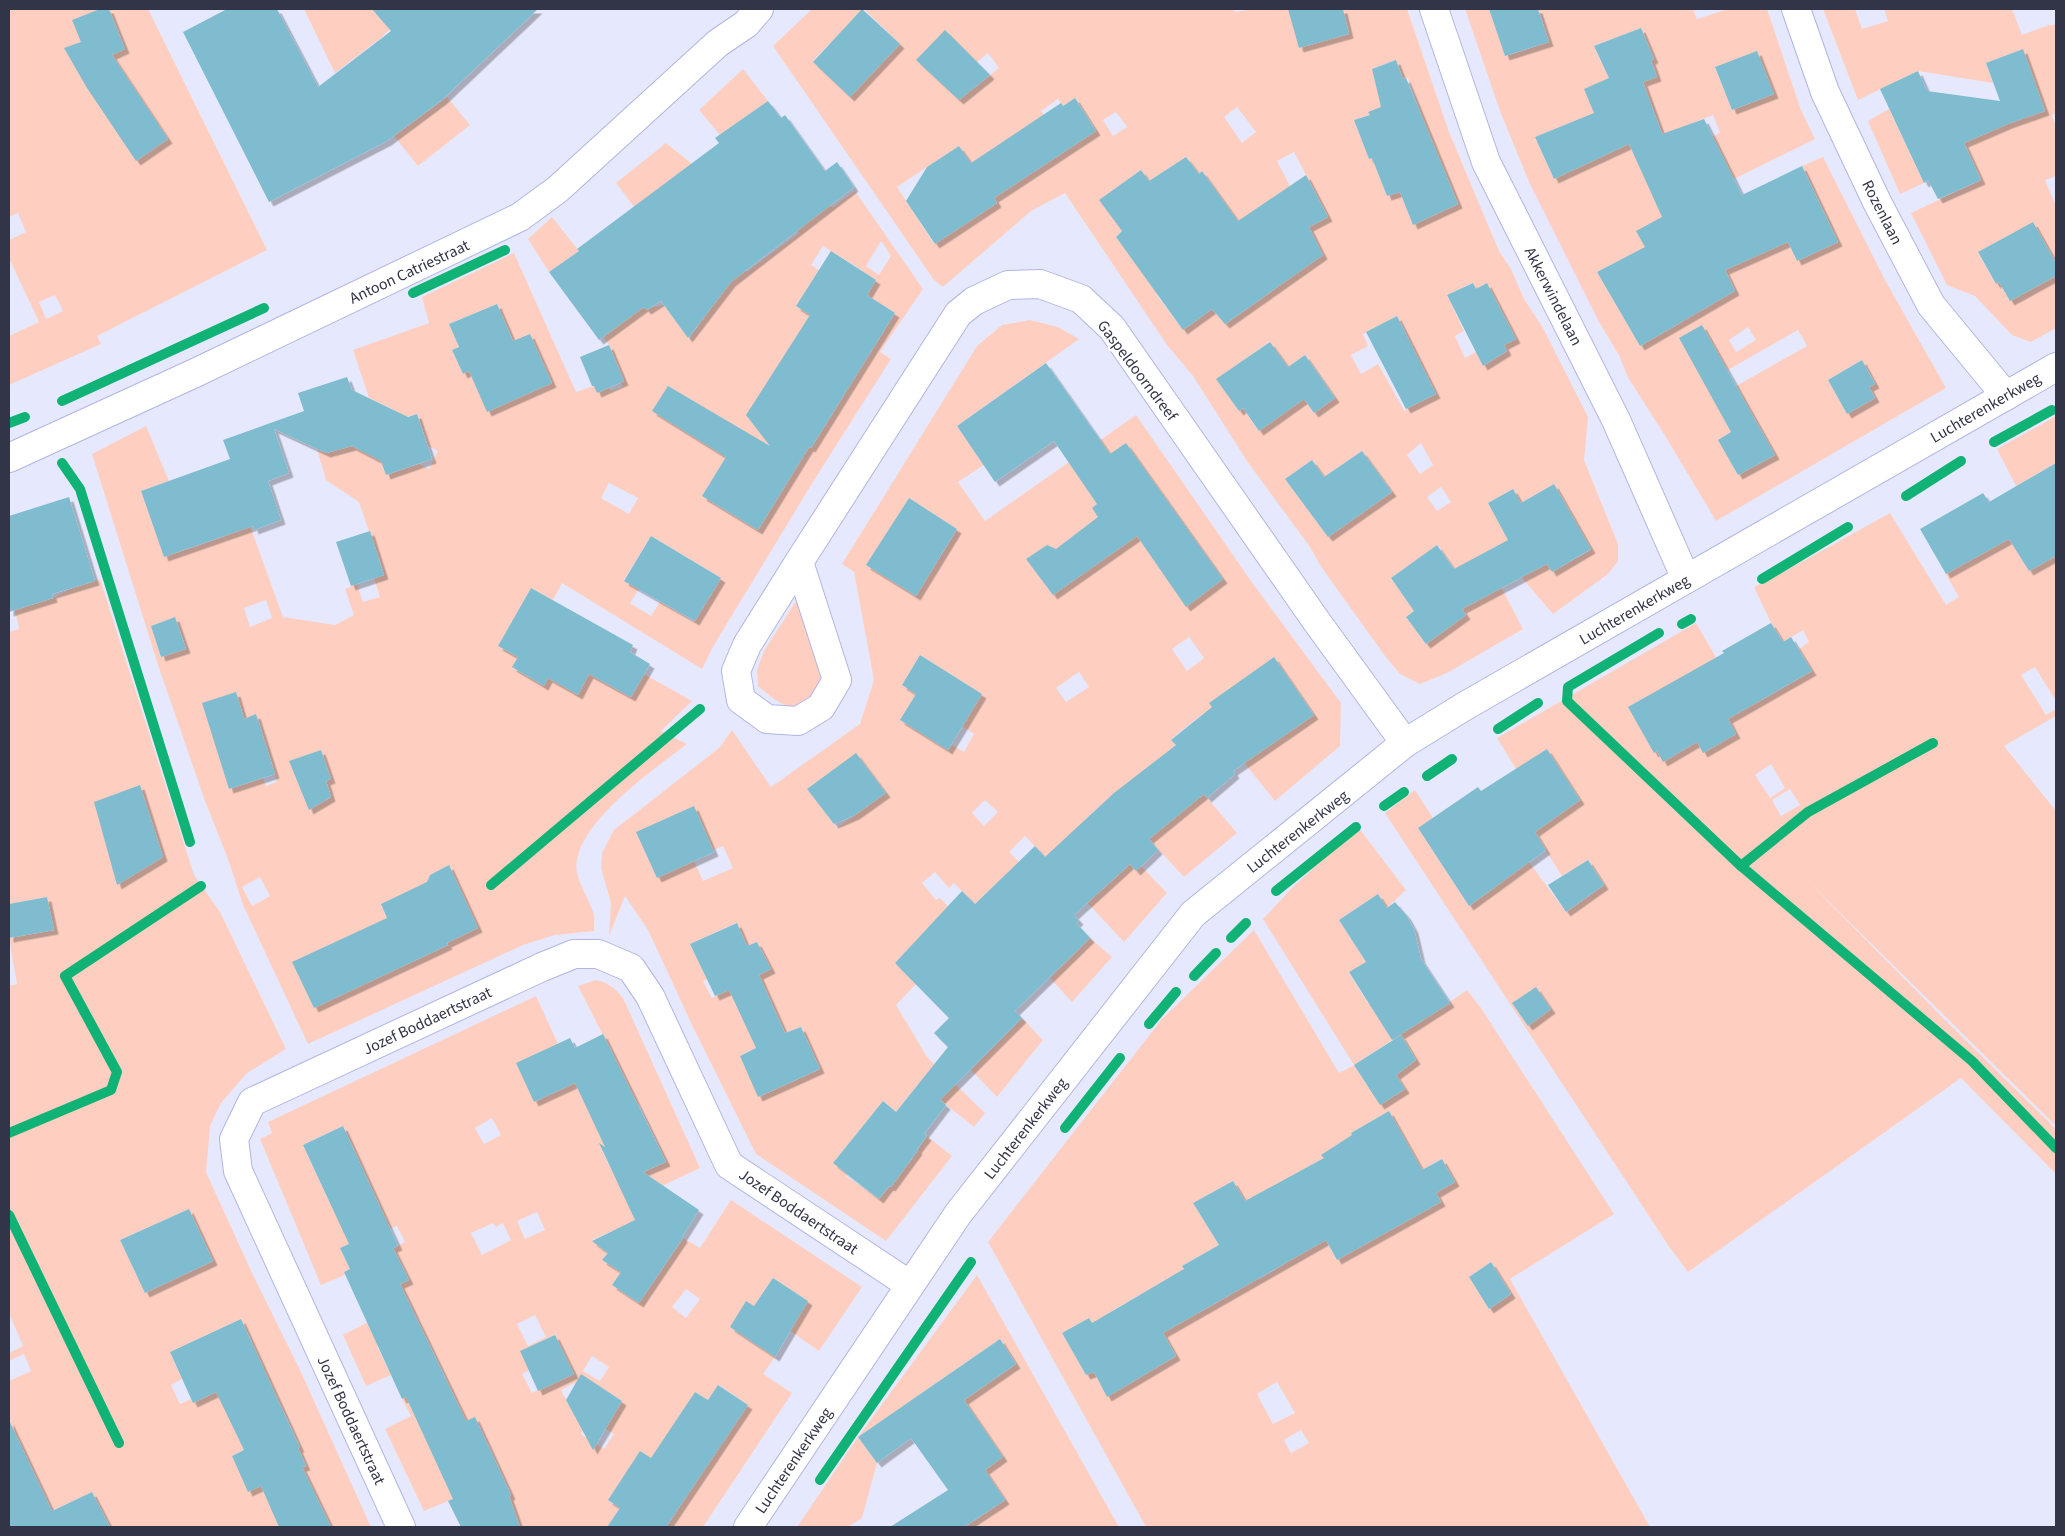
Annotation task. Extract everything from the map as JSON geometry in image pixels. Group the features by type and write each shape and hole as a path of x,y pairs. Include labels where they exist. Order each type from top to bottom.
{"street":[{"name":"Antoon Catriestraat","path":"9,458 195,373 520,217 558,189 718,43 746,24 759,9"},
{"name":"Akkerwindelaan","path":"1434,9 1486,162 1616,420 1686,579"},
{"name":"Rozenlaan","path":"1796,9 1825,92 1878,202 1931,305 2006,396"},
{"name":"Gaspeldoorndreef","path":"799,562 837,680 821,707 798,720 767,719 741,700 736,670 747,645 799,562 958,314 974,301 1008,285 1040,284 1081,299 1112,328 1317,622 1405,743"},
{"name":"Luchterenkerkweg","path":"748,1527 958,1214 1192,914 1405,743 1473,701 2056,367"},
{"name":"Jozef Boddaertstraat","path":"401,1527 238,1170 234,1138 252,1102 311,1073 542,967 574,954 598,954 630,968 650,996 729,1165 910,1286"}],"shaded area":[{"path":"9,9 148,9 267,250 97,336 101,344 9,385 9,336 39,322 9,258 9,240 26,232 18,213 9,217","holes":["55,295 63,311 46,319 39,302"]},
{"path":"304,9 372,9 380,18 392,9 396,9 402,17 381,38 335,73"},
{"path":"812,9 862,9 813,61 850,96 900,44 864,9 1234,9 1235,12 1254,9 1295,9 1289,10 1299,47 1349,34 1343,9 1407,9 1449,132 1499,251 1511,269 1524,299 1543,328 1588,417 1584,460 1618,544 1618,561 1608,574 1553,614 1522,578 1504,543 1484,554 1523,629 1447,673 1420,684 1400,674 1385,656 1322,568 1310,547 1247,461 1193,376 1167,345 1065,193 1031,211 943,287 934,280 773,46","holes":["945,31 977,62 988,53 999,68 974,88 964,78 951,92 917,61","1396,60 1403,79 1408,78 1430,140 1458,204 1413,225 1400,192 1387,196 1372,158 1369,159 1354,120 1370,115 1369,112 1389,105 1377,88 1372,69","1075,98 1094,127 1081,135 1044,115 1041,111 1058,99 1063,106","1237,107 1256,132 1242,143 1224,117","1116,112 1127,127 1113,136 1103,120","959,146 997,203 934,244 897,187","1294,152 1328,217 1311,226 1277,161","1186,157 1199,174 1203,172 1223,201 1135,262 1116,237 1122,231 1100,200 1141,170 1149,181","1224,246 1276,288 1226,324 1212,309 1183,330 1156,294","1472,283 1476,289 1487,283 1515,339 1504,345 1507,351 1483,366 1476,352 1465,358 1455,336 1464,331 1447,295","1397,316 1406,333 1393,340 1415,382 1427,376 1436,394 1406,409 1405,412 1378,364 1361,374 1351,355 1368,346 1363,334","1269,342 1288,367 1305,355 1325,383 1259,431 1243,408 1239,411 1217,379","1326,385 1335,398 1314,413 1304,399","1421,443 1433,465 1420,474 1407,455","1362,451 1392,492 1328,537 1285,479 1312,460 1324,477","1554,484 1591,550 1552,572 1538,548 1511,545 1488,503 1513,489 1521,503","1441,487 1451,502 1437,511 1427,497","1438,545 1463,581 1449,591 1466,615 1426,644 1406,617 1414,611 1391,578"]},
{"path":"1465,9 1489,9 1506,56 1549,42 1538,9 1693,9 1697,19 1728,9 1767,9 1801,110 1815,139 1734,179 1713,214 1762,189 1797,261 1838,242 1802,166 1823,157 1885,280 1946,388 1716,521 1627,376 1620,357 1599,322 1529,182 1500,111","holes":["1641,28 1653,60 1616,55 1601,62 1594,46","1715,68 1774,94 1732,110","1713,115 1720,133 1690,145 1683,127","1588,116 1605,155 1554,179 1535,137","1657,120 1673,163 1633,130","1638,251 1680,323 1640,346 1597,272","1743,262 1725,270 1735,291 1706,305 1712,271","1748,327 1756,340 1736,352 1729,340","1798,330 1807,346 1713,399 1705,383","1862,360 1875,383 1869,387 1875,398 1847,414 1828,380","1719,440 1775,455 1738,475"]},
{"path":"1823,9 1855,9 1862,29 1888,21 1884,9 2012,9 2022,35 2049,25 2056,25 2056,113 2052,115 2056,128 2056,176 2045,180 2056,206 2056,263 2043,240 2027,248 2016,231 1978,253 1995,283 1999,282 2010,301 2056,276 2056,328 2031,342 2012,335 1975,296 1947,285 1911,213 1981,180 1964,143 1989,132 2021,50 1986,63 1993,83 1918,71 1858,100"},
{"path":"743,69 768,101 720,135 699,110"},
{"path":"447,97 470,125 418,166 394,136"},
{"path":"1889,109 1924,183 1900,194 1868,121"},
{"path":"666,143 692,164 635,208 616,183"},
{"path":"812,180 830,206 833,207 855,191 923,289 880,352 891,359 816,477 714,645 702,669 562,583 553,600 531,588 498,646 518,657 513,668 544,686 548,678 596,661 601,681 631,697 644,674 692,701 661,731 687,744 655,768 617,801 586,837 578,855 577,873 593,912 594,931 555,935 523,945 308,1044 243,905 158,665 92,454 146,426 169,481 141,491 164,557 226,536 203,469 228,465 283,617 335,625 354,615 345,589 357,584 363,602 380,597 374,578 384,575 359,502 326,480 317,449 327,453 340,449 343,442 379,453 386,475 419,464 429,469 438,451 428,446 417,414 398,419 394,410 369,398 353,350 429,323 422,297 514,253 576,392 594,386 597,393 609,388 611,391 623,387 618,376 621,374 609,345 597,326 644,307 647,310 664,305 689,339 719,296 703,276 748,271 799,233 779,206","holes":["881,241 891,256 879,275 866,266","823,246 863,271 853,287 895,313 870,353 796,306 819,270 811,265","497,304 513,341 463,374 452,350 459,347 449,324","784,357 844,395 811,448","732,448 752,466 785,486 758,530 702,496","609,483 638,498 629,514 601,498","651,536 721,578 694,622 660,602 651,616 630,603 639,589 624,580","266,600 272,618 250,627 244,608","175,617 186,648 161,657 151,626","236,693 244,719 256,715 277,782 266,786 263,778 230,789 202,703","320,750 331,779 326,781 331,797 309,809","445,867 448,945 408,964 381,905 408,891 432,890 428,880 430,875","260,877 270,896 252,906 242,887"]},
{"path":"552,217 579,251 549,272 528,239"},
{"path":"1030,320 1058,327 1079,339 957,426 984,465 958,482 985,521 1136,415 1251,581 1341,703 1340,746 1275,801 1204,713 1171,739 1176,745 1142,772 1204,794 1237,833 1184,877 1110,797 1083,822 1102,890 1130,864 1136,871 1141,866 1167,893 1124,942 1025,836 1009,852 1033,876 996,884 975,904 954,883 949,888 935,872 922,883 936,900 940,898 1003,963 931,925 895,963 916,984 896,1005 927,1057 985,1113 974,1127 919,1083 896,1112 883,1101 833,1163 847,1174 846,1176 879,1199 900,1175 897,1173 910,1162 927,1136 952,1156 886,1241 756,1154 693,1027 648,930 625,896 609,936 611,903 601,868 602,853 614,830 719,748 732,730 771,787 860,724 874,680 854,572 842,564 977,346 1002,325","holes":["909,498 957,529 916,596 867,565","1189,637 1204,658 1187,671 1172,649","920,655 982,694 962,726 974,734 964,752 952,745 948,750 901,720 916,694 902,685","1274,657 1314,715 1270,745","1079,672 1089,687 1066,702 1056,688","808,789 885,793 837,828","985,800 998,812 984,826 972,813","694,806 713,850 723,846 733,868 703,881 694,861","736,923 747,946 757,942 771,969 712,998 703,981 707,979 690,944","777,1015 785,1033 801,1027 820,1069 759,1097 740,1056 756,1048 747,1028"]},
{"path":"2056,416 2056,463 2016,486 1997,449"},
{"path":"1890,513 1946,605 1959,597 1945,573 2009,538 2029,571 2042,564 2041,531 2056,523 2056,701 2035,667 2021,675 2046,715 2056,709 2056,716 2004,746 2056,811 2056,1126 1804,877 2056,1129 2056,1174 1961,1078 1688,1272 1670,1248 1385,813 1415,790 1433,818 1418,828 1469,906 1498,885 1523,854 1566,912 1604,885 1588,860 1562,876 1501,780 1516,769 1497,738 1696,623 1734,688 1750,678 1762,700 1812,671 1799,649 1809,642 1803,630 1783,642 1771,623 1754,587","holes":["1547,750 1580,800 1550,821","1771,764 1785,788 1770,798 1755,775","1790,789 1800,805 1781,816 1772,800"]},
{"path":"100,579 194,875 220,912 286,1049 247,1073 221,1103 210,1126 206,1172 252,1273 300,1370 371,1527 331,1527 320,1505 278,1525 279,1527 110,1527 92,1492 18,1527 9,1527 9,1476 30,1466 9,1420 9,1381 31,1371 24,1354 9,1361 9,1353 23,1346 9,1313 9,986 17,984 9,938 54,930 47,897 9,904 9,632 19,629 15,610 53,598 68,590","holes":["189,1209 213,1261 145,1292 120,1240","241,1319 264,1369 193,1403 191,1399 180,1404 171,1385 182,1379 170,1352","283,1410 300,1447 298,1448 306,1466 249,1491 232,1456 244,1450 235,1431"]},
{"path":"798,598 824,683 808,702 801,706 793,707 777,701 758,686 757,670 764,651"},
{"path":"1358,827 1406,890 1387,908 1378,894 1339,920 1366,962 1349,973 1368,1003 1421,1021 1467,990 1481,1008 1614,1214 1510,1279 1650,1527 1146,1527 988,1242 1162,1019 1254,930 1339,1073 1354,1065 1263,919 1292,888","holes":["1400,1035 1416,1060 1396,1075 1405,1089 1391,1098 1370,1089 1354,1065","1389,1111 1440,1202 1337,1260 1290,1177 1324,1158 1322,1155 1355,1140 1351,1133","1442,1159 1455,1182 1443,1189 1430,1165","1233,1181 1283,1265 1260,1279 1257,1274 1227,1290 1229,1296 1200,1312 1186,1289 1193,1285 1182,1266 1219,1245 1193,1203","1491,1262 1511,1294 1489,1309 1469,1277","1141,1294 1176,1356 1107,1396 1094,1372 1086,1375 1062,1333 1089,1318 1094,1327 1110,1312","1277,1382 1295,1413 1273,1424 1257,1394","1301,1430 1309,1443 1291,1453 1284,1440"]},
{"path":"1090,938 1112,957 1072,1002 1050,978"},
{"path":"596,980 601,981 612,987 624,1000 700,1168 662,1186 670,1203 620,1237 612,1231 592,1240 608,1253 602,1260 621,1272 612,1285 639,1303 683,1238 700,1248 731,1200 862,1287 819,1351 789,1330 808,1301 773,1278 754,1306 775,1357 763,1374 792,1393 703,1527 666,1527 685,1498 608,1500 620,1508 607,1527 461,1527 457,1519 511,1495 475,1418 453,1499 424,1511 385,1429 411,1416 402,1399 446,1378 420,1326 377,1346 391,1375 366,1386 343,1335 368,1322 359,1304 409,1280 393,1248 405,1242 397,1226 340,1248 350,1269 344,1272 345,1275 321,1285 260,1139 272,1133 268,1122 536,996 558,1044 516,1063 536,1101 617,1063 578,986","holes":["639,1104 666,1162 618,1183 602,1151 606,1149 595,1124","492,1118 501,1135 484,1144 475,1128","343,1126 369,1183 329,1201 303,1145","537,1212 545,1230 525,1239 517,1221","493,1223 496,1227 503,1223 511,1240 482,1255 471,1233","686,1289 700,1299 686,1318 672,1307","535,1315 546,1337 528,1346 517,1324","555,1335 560,1346 521,1351","592,1356 609,1367 600,1381 583,1371","537,1366 547,1386 532,1393 522,1374","574,1383 587,1406 573,1413 561,1390","719,1385 748,1405 665,1438 695,1392 708,1400","608,1392 622,1401 610,1420","590,1419 614,1434 604,1449 581,1434"]},
{"path":"1022,1018 1043,1040 997,1097 971,1070"},
{"path":"977,1275 1119,1527 965,1527 1005,1500 984,1470 963,1401 1016,1364 1000,1339 858,1437"},
{"path":"858,1437 877,1463 862,1518 848,1527 797,1527"}],"building":[{"path":"100,9 109,9 125,49 112,55 168,139 136,161 87,88 64,48 81,42 72,20"},
{"path":"227,9 277,9 318,87 391,31 372,9 538,9 442,100 387,141 269,202 183,32"},
{"path":"862,9 900,44 850,97 813,62"},
{"path":"1288,9 1343,9 1349,34 1299,48"},
{"path":"1489,9 1538,9 1549,42 1505,56"},
{"path":"1641,28 1654,59 1651,60 1657,77 1643,82 1662,134 1704,119 1742,195 1802,166 1838,242 1797,261 1788,242 1725,270 1735,291 1640,346 1597,272 1645,247 1636,231 1662,217 1629,144 1554,179 1535,137 1594,113 1584,89 1609,78 1594,46"},
{"path":"945,30 990,75 959,100 916,60"},
{"path":"2023,49 2045,111 2008,124 1964,143 1981,180 1938,199 1928,180 1924,183 1880,89 1918,71 1927,91 2000,101 1986,63"},
{"path":"1757,51 1774,94 1732,110 1715,67"},
{"path":"1396,60 1403,79 1406,78 1458,204 1413,225 1400,192 1387,196 1372,158 1369,159 1354,120 1370,115 1368,112 1381,107 1372,69"},
{"path":"1075,98 1096,131 994,198 997,203 935,244 906,201 927,167 959,146 971,163 1061,103 1063,106"},
{"path":"768,101 781,118 785,115 825,171 837,162 854,187 731,282 688,338 661,301 647,310 644,307 599,340 549,272 719,143 715,138"},
{"path":"1186,157 1199,174 1202,171 1238,221 1306,175 1328,217 1309,227 1323,255 1225,324 1212,309 1183,330 1116,237 1122,231 1099,200 1141,170 1149,181"},
{"path":"2033,222 2056,263 2056,276 2010,301 1999,282 1996,284 1978,252"},
{"path":"831,251 876,280 867,295 895,313 758,530 702,496 726,457 652,411 668,386 770,446 746,415 810,315 796,306"},
{"path":"1473,283 1476,289 1487,283 1516,339 1504,345 1507,351 1483,366 1447,295"},
{"path":"497,304 513,341 530,334 552,383 487,412 469,371 463,374 452,350 459,347 449,324"},
{"path":"1397,316 1436,394 1406,409 1366,332"},
{"path":"1702,325 1775,455 1738,475 1718,440 1731,432 1679,338"},
{"path":"1270,342 1288,367 1305,355 1335,398 1314,413 1304,399 1259,431 1243,408 1239,411 1216,379"},
{"path":"609,345 624,381 597,393 594,386 592,386 580,357"},
{"path":"1862,360 1875,384 1869,387 1875,398 1847,414 1828,380"},
{"path":"1046,363 1110,454 1126,443 1223,579 1186,607 1137,536 1053,595 1026,559 1047,545 1056,549 1098,517 1092,508 1097,504 1054,441 995,482 957,426"},
{"path":"347,377 352,390 408,417 417,414 432,459 386,475 381,461 352,446 326,453 274,429 289,473 268,481 281,520 254,530 253,526 164,557 141,491 230,459 223,440 304,411 298,393"},
{"path":"1362,451 1392,492 1328,537 1285,479 1312,460 1324,477"},
{"path":"2056,463 2056,556 2029,571 2009,539 1946,574 1920,529 1983,493 1989,502"},
{"path":"1554,484 1591,549 1552,572 1547,564 1462,609 1466,615 1426,644 1406,617 1414,611 1391,578 1437,545 1454,569 1508,540 1488,503 1513,489 1521,503"},
{"path":"69,497 95,581 52,594 53,598 9,612 9,516"},
{"path":"909,498 957,529 916,596 866,565"},
{"path":"370,531 384,575 351,586 336,542"},
{"path":"651,536 721,578 695,621 624,581"},
{"path":"531,588 633,645 630,652 650,664 631,697 589,674 578,695 548,678 544,686 512,667 518,657 498,646"},
{"path":"175,617 186,649 161,657 151,626"},
{"path":"1771,623 1783,642 1791,637 1812,671 1728,719 1736,734 1703,753 1697,742 1663,762 1657,751 1654,753 1628,707 1724,653 1722,651"},
{"path":"920,655 982,694 948,750 900,720 916,694 902,685"},
{"path":"1274,657 1314,715 1233,771 1235,774 1207,798 1204,794 1149,839 1158,850 1136,871 1130,864 1074,915 1079,920 1076,923 1090,938 1015,1011 1022,1018 940,1100 946,1105 924,1134 927,1136 891,1187 889,1186 879,1199 833,1163 883,1101 896,1112 948,1047 934,1033 949,1018 895,963 962,891 975,904 1035,846 1045,857 1114,793 1176,745 1171,740 1212,707 1209,703"},
{"path":"236,692 244,719 256,714 275,774 229,789 202,703"},
{"path":"1547,749 1580,800 1535,832 1546,850 1469,906 1418,828 1478,787 1481,791"},
{"path":"321,750 331,779 326,781 331,797 309,810 289,761"},
{"path":"856,753 886,793 855,815 834,824 807,789"},
{"path":"140,785 163,857 117,885 94,802"},
{"path":"694,806 714,852 657,878 636,832"},
{"path":"1588,860 1604,885 1566,912 1548,885"},
{"path":"449,865 478,928 447,943 448,945 314,1008 292,962 387,918 381,904 427,882 430,875"},
{"path":"1378,894 1387,908 1395,902 1407,916 1414,929 1421,959 1450,1003 1392,1040 1349,972 1366,962 1339,920"},
{"path":"47,897 54,930 9,938 9,904"},
{"path":"737,923 747,946 757,942 771,969 759,975 785,1033 801,1027 820,1069 758,1097 740,1056 756,1048 729,990 715,996 690,944"},
{"path":"1536,987 1551,1009 1528,1026 1512,1003"},
{"path":"603,1034 666,1162 643,1172 699,1210 683,1238 639,1303 612,1285 621,1272 602,1260 608,1253 592,1241 635,1220 599,1143 605,1147 575,1083 534,1102 516,1063 570,1038 575,1048"},
{"path":"1401,1035 1416,1060 1396,1075 1405,1089 1380,1105 1354,1065"},
{"path":"1389,1111 1422,1170 1442,1159 1455,1182 1436,1193 1441,1202 1337,1260 1326,1240 1163,1333 1176,1356 1107,1397 1094,1372 1086,1375 1062,1333 1089,1318 1092,1323 1184,1269 1182,1266 1219,1245 1193,1203 1233,1181 1245,1201 1324,1158 1321,1155 1352,1135 1351,1133"},
{"path":"343,1126 398,1246 393,1248 409,1280 400,1284 466,1421 475,1417 511,1495 509,1496 520,1527 461,1527 448,1501 453,1499 406,1397 402,1399 344,1272 350,1269 340,1248 349,1244 303,1145"},
{"path":"189,1209 213,1261 145,1293 120,1240"},
{"path":"1491,1262 1511,1294 1489,1309 1469,1277"},
{"path":"773,1278 808,1301 775,1357 730,1327 746,1301 754,1306"},
{"path":"241,1319 300,1448 298,1448 306,1466 302,1467 331,1527 279,1527 261,1486 248,1492 232,1456 244,1450 216,1392 193,1403 170,1352"},
{"path":"555,1335 574,1374 538,1391 520,1351"},
{"path":"1000,1339 1016,1364 964,1400 1003,1457 985,1470 1005,1500 964,1527 890,1527 948,1490 911,1438 877,1463 858,1437"},
{"path":"581,1374 622,1401 593,1450 566,1400"},
{"path":"718,1385 748,1405 666,1527 607,1527 620,1508 608,1500 640,1451 651,1458 695,1392 708,1400"},
{"path":"9,1420 52,1511 92,1492 110,1527 9,1527"}],"waterway":[{"path":"413,293 505,250"},
{"path":"62,401 264,308"},
{"path":"1994,442 2052,410"},
{"path":"9,423 25,417"},
{"path":"1906,496 1961,461"},
{"path":"62,463 80,489 190,842"},
{"path":"1762,579 1848,527"},
{"path":"1682,624 1691,619"},
{"path":"1659,633 1568,687 1567,701 1741,866 1972,1061 2056,1148"},
{"path":"1498,729 1538,703"},
{"path":"491,885 700,709"},
{"path":"1741,866 1808,812 1933,743"},
{"path":"1427,776 1452,759"},
{"path":"1384,806 1404,792"},
{"path":"1276,891 1356,827"},
{"path":"9,1133 111,1090 117,1072 65,976 201,886"},
{"path":"1231,938 1246,923"},
{"path":"1194,976 1216,953"},
{"path":"1149,1024 1176,992"},
{"path":"1065,1128 1120,1058"},
{"path":"9,1215 119,1443"},
{"path":"820,1480 971,1262"}]}
